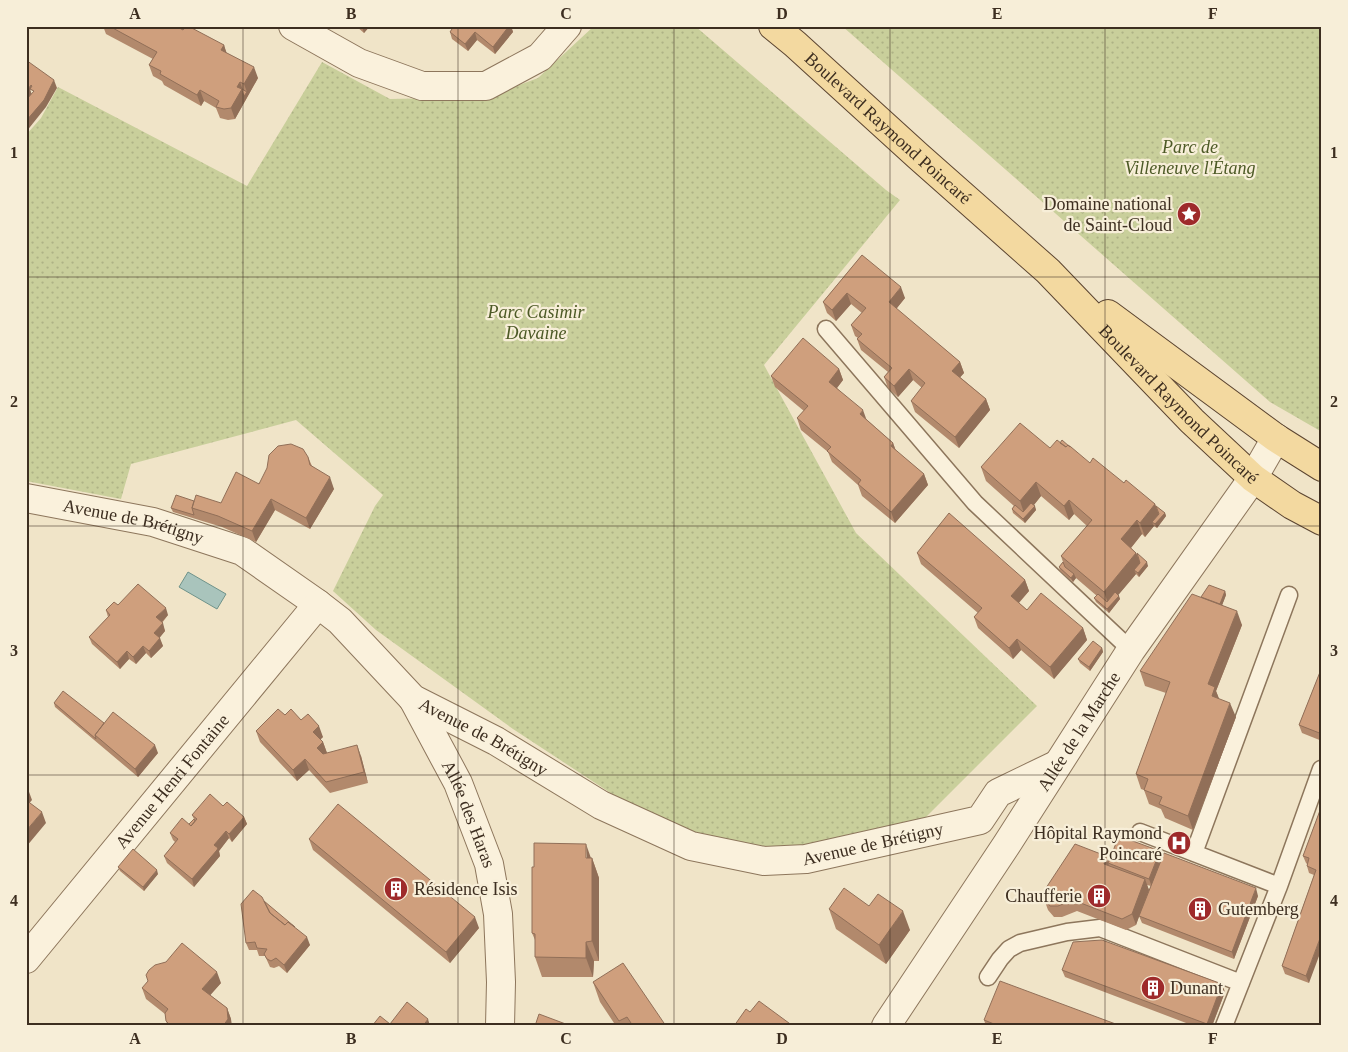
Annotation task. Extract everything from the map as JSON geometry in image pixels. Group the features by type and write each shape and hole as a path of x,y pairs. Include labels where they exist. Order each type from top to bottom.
{"main road":[{"name":"Boulevard Raymond Poincaré","path":"772,26 795,44 1048,271 1192,421 1253,478 1299,510 1322,521"},
{"name":"Boulevard Raymond Poincaré","path":"1048,271 1276,438 1322,467"}],"street":[{"path":"293,26 359,63 422,86 486,86 540,57 567,26"},
{"name":"Allée de la Marche","path":"886,1026 1007,844 1130,650 1253,478 1276,438"},
{"name":"Avenue de Brétigny","path":"26,498 152,522 242,551 340,621 413,699 496,740 601,805 691,846 764,861 806,859 980,820"},
{"name":"Avenue Henri Fontaine","path":"26,959 318,604"},
{"name":"Allée des Haras","path":"413,699 458,783 489,864 498,914 501,982 500,1026"},
{"path":"1007,844 980,820 998,793 1056,765"}],"lane":[{"path":"826,329 975,503 1130,650"},
{"path":"1194,853 1289,595"},
{"path":"1224,1026 1279,886 1321,769"},
{"path":"1140,832 1279,886"},
{"path":"988,977 1009,949 1020,943 1067,932 1100,928 1240,983"}],"green space":[{"name":"Parc Casimir Davaine","path":"594,26 695,26 900,200 764,365 856,533 1037,706 925,818 805,850 744,853 667,830 513,729 376,630 333,591 375,506 383,495 296,420 131,464 121,499 26,481 26,135 41,118 58,87 247,186 322,62 390,99 487,97 538,78"},
{"name":"Domaine national de Saint-Cloud","path":"842,26 1322,26 1322,432 1270,402"}],"water":[{"path":"188,572 226,594 217,609 179,587"}],"building":[{"path":"109,26 176,26 183,30 188,26 224,45 221,50 254,67 244,84 240,82 237,87 242,89 231,108 216,107 219,101 200,90 197,95 160,74 161,71 149,65 157,52"},
{"path":"454,26 509,26 493,47 475,32 465,44 450,32"},
{"path":"26,60 54,80 44,100 26,121 26,100 34,91 30,89 31,85 26,92"},
{"path":"862,255 901,287 889,302 960,362 952,371 986,399 955,437 911,401 925,383 909,369 894,386 884,377 892,368 857,339 862,334 851,325 866,308 847,293 832,310 823,302"},
{"path":"803,338 839,369 829,382 863,410 860,414 893,443 891,446 924,474 891,512 858,484 861,480 827,451 831,447 797,418 808,406 771,376"},
{"path":"1020,423 1050,448 1057,440 1066,447 1068,445 1071,447 1090,463 1093,458 1124,483 1126,480 1155,504 1140,523 1137,520 1121,539 1136,553 1104,592 1061,556 1092,520 1069,500 1064,506 1036,482 1020,501 981,467"},
{"path":"1062,440 1068,445 1066,447 1060,443"},
{"path":"291,444 303,449 310,465 330,477 306,518 271,499 252,531 218,516 192,508 196,495 221,503 236,472 259,484 267,468 269,455 278,446"},
{"path":"176,495 194,501 192,508 194,515 171,508"},
{"path":"1031,503 1035,506 1023,519 1012,509 1015,505 1023,512"},
{"path":"1156,506 1165,513 1155,524 1152,522 1159,514"},
{"path":"949,513 1025,580 1011,596 1027,610 1041,593 1083,628 1050,667 1017,639 1009,648 974,617 982,608 917,553"},
{"path":"1137,553 1147,562 1138,573 1134,570 1140,563"},
{"path":"1063,562 1065,567 1074,574 1071,578 1059,567"},
{"path":"138,584 166,608 156,617 163,623 154,633 160,638 149,651 143,646 133,657 127,651 117,662 89,637 110,615 106,610 114,602 118,605"},
{"path":"1209,585 1225,591 1220,604 1201,597"},
{"path":"1115,592 1119,596 1107,609 1094,598 1098,594 1107,602"},
{"path":"1192,594 1237,611 1208,684 1215,687 1212,696 1230,703 1188,816 1159,804 1162,797 1144,790 1148,779 1136,774 1170,682 1140,671"},
{"path":"1093,641 1102,648 1089,667 1078,659"},
{"path":"1322,667 1322,734 1299,725"},
{"path":"63,691 104,723 95,735 96,739 54,703"},
{"path":"278,709 285,715 291,709 301,720 308,714 319,726 313,732 323,742 317,748 323,754 357,745 364,772 326,782 305,759 293,770 256,731"},
{"path":"113,712 155,745 135,769 95,735"},
{"path":"210,794 223,806 227,802 244,817 229,834 226,831 214,845 218,848 217,850 192,879 164,856 178,839 170,833 182,818 191,826 197,819 192,815"},
{"path":"26,800 42,812 26,831"},
{"name":"Résidence Isis","path":"338,804 475,917 446,952 309,839"},
{"path":"1322,805 1322,933 1306,976 1282,966 1316,870 1307,866 1309,858 1303,856"},
{"path":"194,819 195,821 191,826 189,824"},
{"path":"1119,836 1160,851 1149,879 1108,863"},
{"path":"534,843 586,844 586,858 592,858 592,941 586,942 586,958 535,957 535,934 532,933"},
{"name":"Chaufferie","path":"1075,844 1106,856 1104,864 1145,879 1132,914 1122,919 1073,900 1058,906 1050,906 1044,899 1044,891"},
{"path":"133,849 157,870 143,887 118,867"},
{"name":"Gutemberg","path":"1164,853 1256,888 1232,952 1139,916"},
{"path":"844,888 869,906 878,894 903,911 879,945 829,909"},
{"path":"253,890 262,897 270,913 285,925 288,922 307,937 284,965 276,958 271,961 267,959 264,954 267,949 257,948 255,942 246,943 241,904"},
{"path":"264,901 295,927 288,922 285,925 270,913"},
{"name":"Dunant","path":"1102,940 1222,984 1207,1024 1062,970 1073,942"},
{"path":"182,943 217,972 202,989 227,1008 228,1019 223,1026 167,1026 169,1024 166,1021 165,1013 168,1009 142,988 148,981 146,975 149,970 155,965 166,962"},
{"path":"623,963 666,1026 633,1026 627,1017 619,1021 593,982"},
{"path":"1000,981 1121,1026 999,1026 984,1020"},
{"path":"759,1001 793,1026 734,1026 746,1009 750,1012"},
{"path":"407,1002 428,1019 423,1026 372,1026 380,1016 390,1024"},
{"path":"539,1014 571,1026 535,1026"}],"place":[{"name":"Domaine national de Saint-Cloud","path":"1189,214"},
{"name":"Hôpital Raymond Poincaré","path":"1179,843"},
{"name":"Résidence Isis","path":"396,889"},
{"name":"Chaufferie","path":"1099,896"},
{"name":"Gutemberg","path":"1200,909"},
{"name":"Dunant","path":"1153,988"}],"park label":[{"name":"Parc de Villeneuve l'Étang","path":"1190,157"}]}
